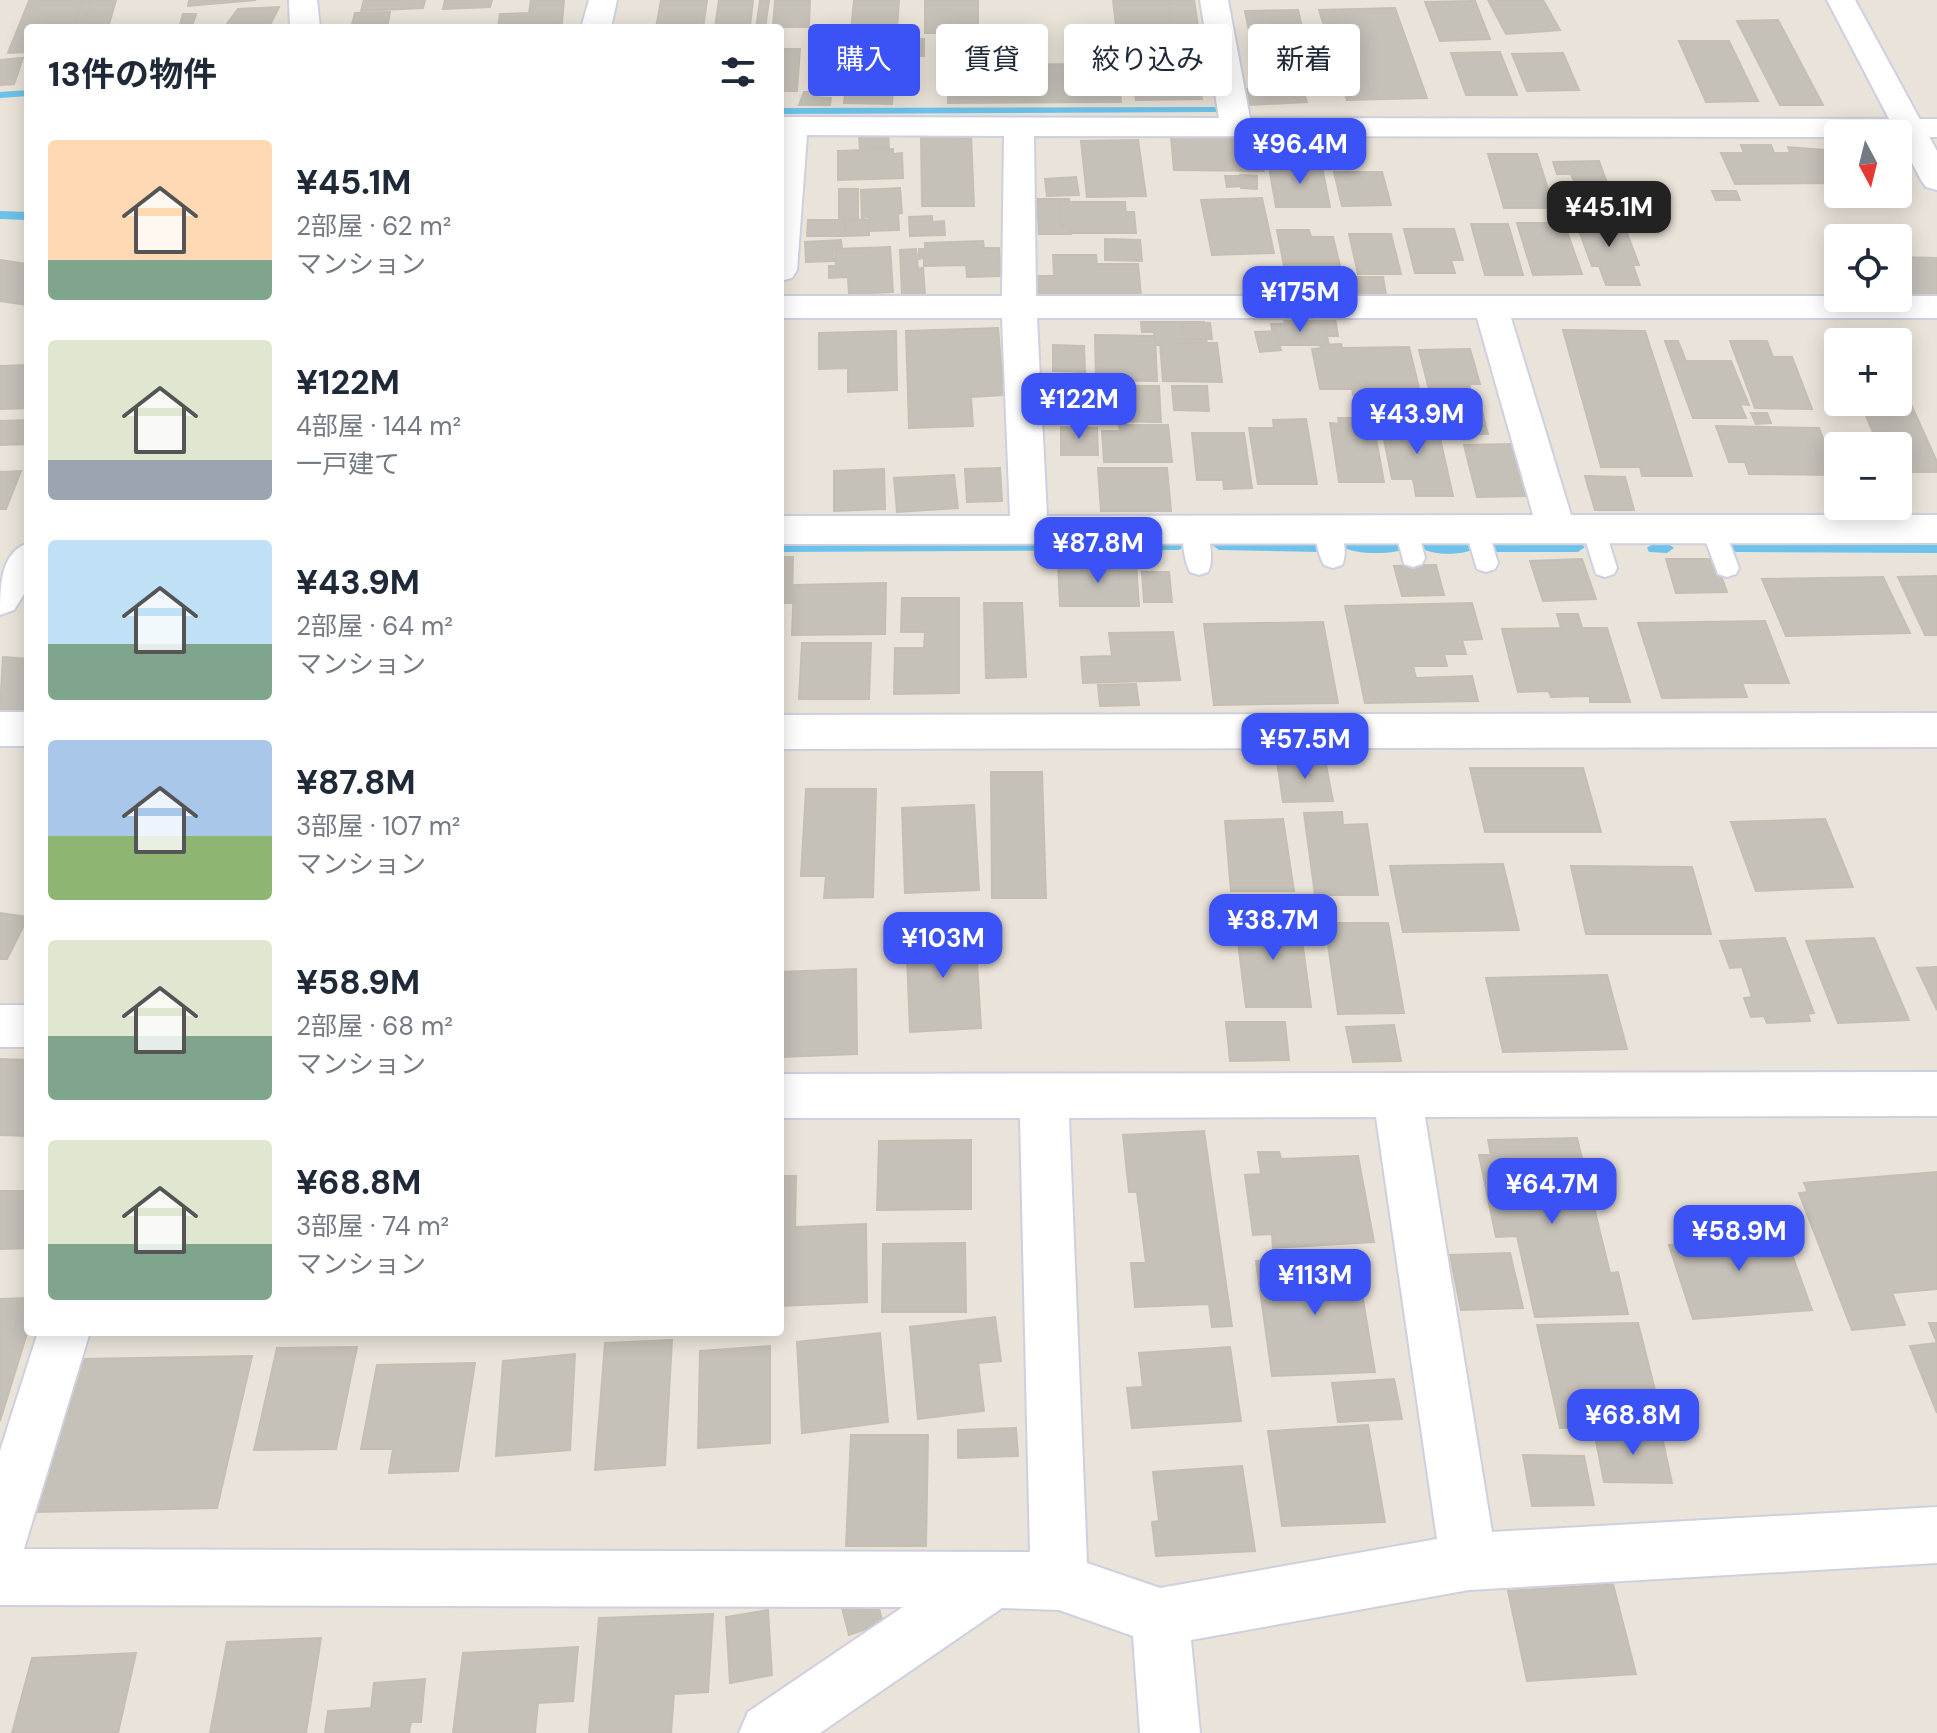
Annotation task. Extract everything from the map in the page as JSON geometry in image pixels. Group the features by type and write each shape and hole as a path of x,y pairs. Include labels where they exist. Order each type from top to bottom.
{"street":[{"path":"303,0 305,24"},
{"path":"597,24 603,0"},
{"path":"1214,0 1236,127"},
{"path":"1841,0 1922,128 1937,180"},
{"path":"784,174 786,126 1922,128"},
{"path":"1019,127 1019,308 1029,529"},
{"path":"784,307 1937,307"},
{"path":"1491,307 1556,529"},
{"path":"784,530 1195,529 1331,544 1482,546 1556,529 1937,529"},
{"path":"0,600 24,563"},
{"path":"0,729 24,729"},
{"path":"784,732 1937,730"},
{"path":"0,1026 24,1026"},
{"path":"784,1096 1937,1094"},
{"path":"1397,1095 1469,1562"},
{"path":"1044,1096 1059,1582"},
{"path":"0,1539 63,1336"},
{"path":"0,1577 994,1579 1059,1582 1160,1617 1469,1562 1937,1535"},
{"path":"769,1733 994,1579"},
{"path":"1160,1617 1170,1733"}],"lane":[{"path":"1195,529 1199,566"},
{"path":"1594,529 1605,568"},
{"path":"1713,529 1727,568"}],"building":[{"path":"83,0 111,0 103,24 74,24"},
{"path":"84,0 75,24 24,24 24,52 8,53 29,1"},
{"path":"91,0 116,0 109,24 83,24"},
{"path":"189,0 256,0 188,6"},
{"path":"364,0 425,0 423,8 361,11"},
{"path":"445,0 492,0 490,7 443,9"},
{"path":"531,0 564,0 562,23 498,24 500,14 529,13"},
{"path":"661,0 707,0 704,24 657,24"},
{"path":"719,0 753,0 750,24 715,24"},
{"path":"775,0 810,0 808,27 784,27 784,24 773,24"},
{"path":"854,0 899,0 897,24 852,24"},
{"path":"925,0 978,0 978,24 936,24 936,33 925,33"},
{"path":"1113,0 1186,0 1191,24 1116,24"},
{"path":"1172,0 1194,0 1198,24 1171,24 1168,4 1173,4"},
{"path":"1488,0 1543,0 1560,30 1506,34"},
{"path":"760,1 769,1 766,24 757,24"},
{"path":"1475,1 1490,39 1440,41 1425,2"},
{"path":"279,7 270,24 227,24 238,9"},
{"path":"1395,8 1427,98 1347,100 1346,96 1360,96 1360,24 1323,24 1319,10"},
{"path":"1298,10 1301,24 1248,26 1245,11"},
{"path":"390,12 388,24 352,24 355,13"},
{"path":"183,14 196,14 193,24 180,24"},
{"path":"1778,20 1823,105 1780,105 1737,21"},
{"path":"920,39 924,39 924,56 920,56"},
{"path":"1679,41 1729,41 1758,101 1706,102"},
{"path":"784,49 800,49 797,91 784,91"},
{"path":"1500,52 1517,95 1466,95 1451,53"},
{"path":"1563,53 1579,90 1527,91 1512,54"},
{"path":"23,58 14,84 0,85 0,60"},
{"path":"1048,64 1064,64 1064,96 1120,96 1121,102 948,103 948,96 1048,96"},
{"path":"1245,89 1248,89 1248,96 1305,96 1307,102 1250,105"},
{"path":"804,92 808,92 808,96 831,98 830,105 799,105"},
{"path":"845,96 893,96 892,104 844,103"},
{"path":"1135,96 1201,96 1202,99 1136,100"},
{"path":"888,134 889,148 860,150 859,136"},
{"path":"921,134 971,134 974,206 922,206"},
{"path":"1171,137 1260,138 1264,171 1174,170"},
{"path":"1138,140 1146,196 1087,197 1081,141"},
{"path":"1741,145 1771,145 1774,153 1790,153 1788,147 1824,150 1824,183 1735,184 1721,153 1744,153"},
{"path":"893,149 893,154 902,153 903,178 838,180 838,151"},
{"path":"1488,154 1537,154 1554,208 1504,208"},
{"path":"1599,161 1616,207 1570,207 1561,184 1575,184 1571,174 1557,174 1553,162"},
{"path":"1293,162 1321,162 1330,207 1276,207 1269,167 1294,167"},
{"path":"1334,172 1382,172 1391,205 1342,206"},
{"path":"1240,175 1257,176 1257,189 1241,188"},
{"path":"1225,176 1240,176 1242,186 1227,187"},
{"path":"1076,177 1079,195 1047,196 1045,179"},
{"path":"900,188 902,213 898,214 899,230 870,231 869,217 862,218 861,190"},
{"path":"839,189 858,189 858,218 839,218"},
{"path":"1712,191 1736,191 1740,200 1716,200"},
{"path":"1262,198 1274,253 1212,255 1201,200"},
{"path":"1037,199 1069,199 1071,234 1039,234"},
{"path":"1061,202 1125,202 1126,212 1134,212 1136,233 1072,233 1072,228 1062,227"},
{"path":"932,216 932,222 944,221 945,235 910,236 909,217"},
{"path":"1574,217 1621,217 1639,265 1633,265 1640,285 1606,285 1599,266 1592,266"},
{"path":"846,219 868,220 869,235 846,236"},
{"path":"808,220 844,220 844,236 807,236"},
{"path":"1517,223 1564,223 1582,274 1533,275"},
{"path":"1471,224 1508,224 1523,275 1485,275"},
{"path":"1404,229 1454,229 1463,260 1451,260 1455,273 1415,273"},
{"path":"1277,230 1309,230 1311,237 1333,237 1341,270 1285,271"},
{"path":"1349,234 1391,234 1401,274 1358,274"},
{"path":"1105,239 1140,240 1142,261 1105,260"},
{"path":"841,240 842,248 833,248 834,261 806,262 805,242"},
{"path":"983,241 984,248 999,248 1001,276 967,277 966,265 924,266 924,258 919,259 919,249 925,249 925,243"},
{"path":"890,247 893,292 849,294 848,277 829,278 829,266 836,266 835,249"},
{"path":"916,249 918,269 923,268 925,294 902,295 900,250"},
{"path":"1053,255 1096,255 1097,264 1138,264 1141,296 1039,296 1038,276 1054,276"},
{"path":"1912,257 1937,258 1937,297 1912,297"},
{"path":"0,260 24,263 24,304 0,301"},
{"path":"1303,276 1331,276 1334,295 1306,294"},
{"path":"1353,277 1383,277 1386,295 1356,295"},
{"path":"1335,318 1338,336 1287,336 1284,319"},
{"path":"1141,322 1204,322 1207,345 1155,345 1154,332 1142,332"},
{"path":"1182,323 1210,323 1212,339 1184,339"},
{"path":"1324,323 1329,345 1275,345 1271,324"},
{"path":"998,328 1004,395 971,397 973,426 909,428 906,331"},
{"path":"1563,330 1645,331 1692,476 1642,476 1640,467 1601,467"},
{"path":"896,331 897,390 848,392 848,368 819,369 819,333"},
{"path":"1275,331 1281,350 1260,352 1255,332"},
{"path":"1095,335 1155,336 1157,381 1096,380"},
{"path":"1665,341 1678,341 1686,361 1731,361 1749,405 1740,404 1746,418 1693,418"},
{"path":"1730,341 1767,341 1773,357 1792,357 1812,409 1755,408"},
{"path":"1160,343 1217,343 1222,382 1163,381"},
{"path":"1341,344 1342,348 1409,347 1419,388 1410,388 1412,394 1353,395 1352,389 1320,389 1312,349 1321,348 1320,345"},
{"path":"1053,345 1084,346 1085,372 1053,371"},
{"path":"1470,349 1480,384 1469,384 1474,401 1432,401 1419,350"},
{"path":"24,365 24,408 0,409 0,366"},
{"path":"1085,386 1159,386 1161,422 1086,421"},
{"path":"1172,386 1207,386 1209,411 1174,410"},
{"path":"1912,407 1937,462 1937,472 1912,472 1912,432 1873,432 1866,416 1912,416"},
{"path":"1443,408 1481,408 1488,434 1449,434"},
{"path":"1751,413 1767,413 1771,423 1756,424"},
{"path":"1338,418 1365,418 1365,422 1373,422 1384,482 1339,482 1330,423 1339,424"},
{"path":"1306,419 1317,484 1258,484 1249,428 1274,428 1273,420"},
{"path":"24,420 24,444 0,445 0,421"},
{"path":"1380,420 1436,420 1453,496 1416,496 1413,479 1392,479"},
{"path":"1119,425 1168,425 1172,462 1104,462 1102,431 1120,431"},
{"path":"1716,426 1819,428 1824,441 1824,475 1749,474 1745,462 1729,462"},
{"path":"1061,427 1097,428 1098,455 1061,455"},
{"path":"1192,433 1244,433 1252,488 1224,489 1223,480 1197,480"},
{"path":"1513,444 1528,496 1477,497 1464,445"},
{"path":"1000,468 1002,501 967,502 965,469"},
{"path":"1098,468 1167,468 1171,511 1101,511"},
{"path":"884,469 885,509 834,511 834,471"},
{"path":"21,471 6,509 0,509 0,472"},
{"path":"954,475 958,508 897,512 894,478"},
{"path":"1585,476 1625,477 1634,510 1595,510"},
{"path":"784,557 793,557 792,603 784,603"},
{"path":"1582,559 1596,599 1543,601 1530,561"},
{"path":"1666,559 1715,559 1727,592 1676,593"},
{"path":"1136,563 1139,606 1060,606 1058,564"},
{"path":"1436,565 1444,595 1402,596 1394,566"},
{"path":"1142,572 1169,572 1172,602 1144,602"},
{"path":"1937,576 1937,635 1925,635 1898,577"},
{"path":"1883,577 1910,633 1786,636 1762,579"},
{"path":"886,583 885,634 792,635 794,585"},
{"path":"902,598 959,598 959,693 894,694 895,648 924,648 925,632 901,632"},
{"path":"984,603 1022,603 1026,677 986,678"},
{"path":"1472,603 1482,639 1462,640 1466,654 1444,654 1447,666 1413,666 1416,678 1472,676 1478,701 1365,703 1345,606"},
{"path":"1557,614 1578,614 1582,628 1607,628 1630,702 1590,702 1590,696 1551,697 1549,691 1518,692 1502,629 1561,628"},
{"path":"1765,621 1789,683 1742,683 1747,697 1662,698 1638,623"},
{"path":"1323,622 1338,703 1214,705 1204,624"},
{"path":"1173,632 1180,680 1083,683 1081,657 1112,656 1109,633"},
{"path":"802,643 871,643 869,699 799,699"},
{"path":"3,657 24,659 24,711 0,709"},
{"path":"1136,684 1139,705 1100,706 1098,685"},
{"path":"1325,760 1333,801 1283,802 1277,761"},
{"path":"1470,768 1583,768 1601,832 1485,832"},
{"path":"991,772 1042,772 1046,898 992,898"},
{"path":"806,789 876,789 873,897 824,898 826,876 801,876"},
{"path":"974,805 979,890 905,893 902,808"},
{"path":"1342,812 1343,825 1367,824 1378,895 1315,895 1304,813"},
{"path":"1283,819 1294,891 1231,891 1225,821"},
{"path":"1825,819 1853,887 1756,891 1731,822"},
{"path":"1503,864 1519,930 1403,932 1390,866"},
{"path":"1571,866 1692,867 1711,934 1586,934"},
{"path":"0,913 24,916 24,925 7,959 0,959"},
{"path":"1235,917 1299,917 1311,1007 1246,1007"},
{"path":"1325,923 1388,923 1404,1013 1338,1014"},
{"path":"975,928 981,1028 910,1032 906,931"},
{"path":"1785,938 1814,1013 1808,1014 1810,1021 1767,1023 1764,1016 1751,1017 1744,998 1752,997 1742,967 1730,968 1720,941"},
{"path":"1874,938 1909,1020 1838,1023 1806,941"},
{"path":"1937,967 1937,1010 1917,968"},
{"path":"856,969 857,1054 784,1057 784,972"},
{"path":"1607,975 1627,1049 1503,1052 1486,978"},
{"path":"1226,1022 1285,1022 1289,1060 1230,1061"},
{"path":"1394,1025 1401,1061 1353,1062 1346,1027"},
{"path":"0,1059 24,1060 24,1136 0,1135"},
{"path":"1204,1131 1232,1326 1212,1327 1209,1304 1135,1307 1131,1263 1146,1263 1137,1192 1129,1192 1123,1135"},
{"path":"1577,1138 1610,1273 1618,1272 1628,1314 1535,1317 1517,1236 1496,1237 1479,1155 1491,1155 1488,1140"},
{"path":"971,1140 971,1209 877,1210 879,1141"},
{"path":"1258,1152 1279,1152 1281,1159 1358,1156 1374,1242 1273,1248 1272,1234 1253,1235 1245,1175 1261,1174"},
{"path":"1937,1172 1937,1289 1892,1293 1905,1325 1852,1330 1799,1193 1808,1192 1804,1183"},
{"path":"784,1176 796,1176 795,1227 866,1224 867,1302 784,1306"},
{"path":"0,1191 24,1191 24,1248 0,1249"},
{"path":"1711,1225 1713,1234 1782,1227 1812,1310 1693,1319 1669,1245 1692,1243 1686,1227"},
{"path":"965,1243 966,1312 882,1312 883,1244"},
{"path":"1510,1253 1523,1308 1461,1310 1450,1255"},
{"path":"1356,1257 1375,1372 1272,1376 1256,1261"},
{"path":"24,1298 26,1336 0,1421 0,1299"},
{"path":"995,1317 1001,1361 978,1363 984,1411 918,1419 910,1327"},
{"path":"1638,1323 1664,1426 1560,1428 1537,1325"},
{"path":"1929,1323 1937,1323 1937,1343"},
{"path":"880,1333 888,1422 802,1433 797,1342"},
{"path":"672,1340 665,1465 595,1470 605,1343"},
{"path":"1937,1343 1937,1413 1910,1346"},
{"path":"770,1346 770,1443 698,1448 700,1351"},
{"path":"357,1347 336,1449 254,1450 277,1348"},
{"path":"1230,1347 1241,1421 1132,1428 1127,1388 1143,1387 1139,1353"},
{"path":"575,1354 570,1450 496,1456 503,1361"},
{"path":"252,1356 217,1508 37,1512 80,1359"},
{"path":"475,1363 458,1471 389,1473 393,1449 361,1449 377,1365"},
{"path":"1394,1379 1402,1419 1338,1422 1332,1383"},
{"path":"1368,1425 1385,1522 1282,1526 1268,1431"},
{"path":"1016,1428 1018,1456 958,1458 958,1430"},
{"path":"1594,1431 1661,1432 1672,1483 1604,1482"},
{"path":"851,1435 928,1435 926,1546 846,1546"},
{"path":"1523,1455 1584,1456 1594,1505 1532,1506"},
{"path":"1242,1466 1255,1551 1156,1556 1152,1522 1159,1521 1153,1472"},
{"path":"1613,1584 1636,1674 1527,1681 1508,1591"},
{"path":"875,1595 883,1623 849,1635 842,1608"},
{"path":"768,1610 772,1675 730,1683 726,1617"},
{"path":"713,1614 708,1692 674,1694 671,1733 589,1733 599,1618"},
{"path":"321,1638 306,1733 210,1733 227,1642"},
{"path":"578,1647 573,1701 538,1703 535,1733 453,1733 463,1653"},
{"path":"136,1653 118,1733 12,1733 32,1658"},
{"path":"425,1679 421,1722 411,1722 409,1733 325,1733 328,1711 371,1708 374,1683"}],"waterway":[{"path":"0,95 24,93"},
{"path":"784,111 1217,109"},
{"path":"0,215 24,216"},
{"path":"784,547 1179,545"},
{"path":"1219,545 1318,547"},
{"path":"1351,547 1401,547"},
{"path":"1427,547 1470,547"},
{"path":"1493,547 1578,547"},
{"path":"1736,547 1937,548"},
{"path":"1654,548 1667,548"}]}
